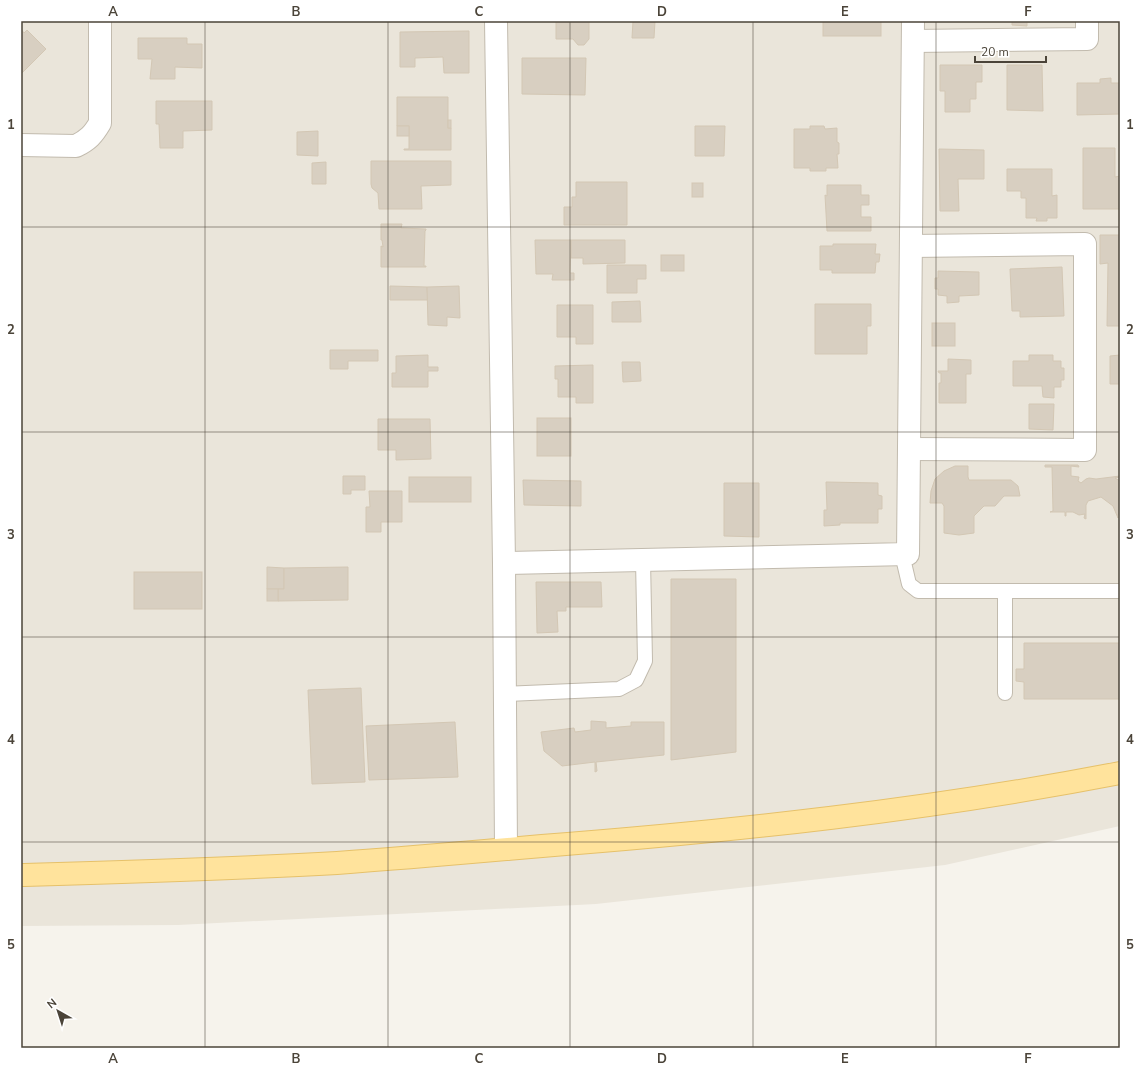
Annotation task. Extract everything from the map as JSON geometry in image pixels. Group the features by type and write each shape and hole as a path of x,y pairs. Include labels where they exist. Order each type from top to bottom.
{"main road":[{"path":"21,875 172,871 338,863 638,839 832,818 1048,787 1120,773"}],"street":[{"path":"21,145 76,146 93,135 100,123 100,21"},
{"path":"496,21 504,563 506,849"},
{"path":"504,563 908,554 913,31 1087,39 1087,21"},
{"path":"909,449 1085,450 1085,244 911,246"}],"lane":[{"path":"902,554 910,584 918,591 1120,591"},
{"path":"505,694 619,689 636,680 645,660 643,560"},
{"path":"1005,693 1006,591"}],"shaded area":[{"path":"21,21 1120,21 1120,826 945,865 596,904 178,925 21,926"}],"building":[{"path":"556,21 589,21 589,39 584,45 578,45 573,39 556,39"},
{"path":"633,21 655,21 654,38 632,38"},
{"path":"823,21 881,21 881,36 823,36"},
{"path":"1012,21 1030,22 1027,22 1027,26 1012,25"},
{"path":"21,29 24,33 27,30 46,49 21,74"},
{"path":"469,31 469,73 444,73 443,57 415,58 415,67 400,67 400,32"},
{"path":"138,38 187,38 187,44 202,44 202,68 175,67 175,79 150,79 152,59 138,59"},
{"path":"522,58 586,58 585,95 522,94"},
{"path":"940,65 982,65 982,82 976,82 976,99 970,99 970,112 945,112 945,91 940,91"},
{"path":"1007,65 1042,65 1043,111 1007,110"},
{"path":"1111,78 1111,83 1120,83 1120,114 1077,115 1077,83 1100,83 1100,79"},
{"path":"397,97 448,97 448,128 451,128 451,150 404,150 409,149 409,126 397,126"},
{"path":"156,101 212,101 212,130 183,131 183,148 160,148 159,124 156,124"},
{"path":"448,120 451,120 451,128 448,128"},
{"path":"397,126 409,126 409,136 397,136"},
{"path":"695,126 725,126 724,156 695,156"},
{"path":"810,126 824,126 825,129 837,128 837,142 839,143 839,154 837,154 838,168 826,168 826,171 810,171 810,168 794,168 794,129 810,129"},
{"path":"318,131 318,156 297,155 297,132"},
{"path":"1083,148 1115,148 1115,177 1120,176 1120,209 1083,209"},
{"path":"939,149 984,150 984,179 958,179 959,211 940,211"},
{"path":"371,161 451,161 451,185 421,186 422,209 379,209 378,193 372,188 371,184"},
{"path":"326,162 326,184 312,184 312,163"},
{"path":"1007,169 1052,169 1052,196 1057,195 1057,218 1047,218 1047,221 1036,221 1037,218 1026,218 1026,198 1021,198 1021,191 1007,191"},
{"path":"576,182 627,182 627,225 564,225 564,207 572,207 572,197 576,197"},
{"path":"692,183 703,183 703,197 692,197"},
{"path":"827,185 861,185 861,195 869,195 869,205 861,205 861,217 871,217 871,231 827,231 825,195 827,196"},
{"path":"381,224 402,224 401,228 426,229 424,266 426,267 381,267 381,246 383,247 381,240"},
{"path":"1100,235 1120,235 1120,326 1107,326 1108,263 1100,264"},
{"path":"535,240 571,240 570,273 574,273 574,280 552,280 553,274 536,274"},
{"path":"571,240 625,240 625,263 583,264 583,258 571,258"},
{"path":"833,244 876,244 875,254 880,254 879,262 876,262 875,273 832,273 832,270 820,270 820,246 833,246"},
{"path":"661,255 684,255 684,271 661,271"},
{"path":"607,265 646,265 646,279 637,279 637,293 607,293"},
{"path":"1062,267 1064,316 1020,317 1020,311 1012,311 1010,269"},
{"path":"938,271 979,272 979,295 959,296 959,302 947,303 947,296 938,295 938,289 935,289 935,278 938,278"},
{"path":"390,286 427,287 428,300 390,300"},
{"path":"459,286 460,318 447,317 447,326 428,325 427,287"},
{"path":"640,301 641,322 612,322 612,302"},
{"path":"815,304 871,304 871,326 867,326 867,354 815,354"},
{"path":"557,305 593,305 593,344 576,344 576,337 557,337"},
{"path":"932,323 955,323 955,346 932,346"},
{"path":"330,350 378,350 378,361 348,361 348,369 330,369"},
{"path":"428,355 428,367 438,367 438,371 428,371 428,387 392,387 392,373 396,373 396,356"},
{"path":"1029,355 1053,355 1053,361 1061,361 1061,368 1064,368 1064,380 1061,380 1061,387 1054,387 1054,398 1043,397 1042,386 1013,386 1013,361 1029,361"},
{"path":"1120,355 1120,384 1110,384 1110,356"},
{"path":"948,359 971,360 971,374 966,374 966,403 939,403 939,383 941,383 941,373 938,371 948,371"},
{"path":"622,362 640,362 641,381 623,382"},
{"path":"593,365 593,403 576,403 576,397 558,397 558,379 555,379 555,366"},
{"path":"1029,404 1054,404 1053,430 1029,429"},
{"path":"537,418 571,418 571,456 537,456"},
{"path":"378,419 430,419 431,459 396,460 396,450 378,450"},
{"path":"1045,465 1078,465 1079,467 1071,466 1071,476 1079,477 1078,481 1081,483 1089,478 1096,479 1120,476 1115,478 1120,481 1120,514 1118,514 1118,518 1113,506 1101,497 1088,501 1086,505 1086,519 1084,518 1085,514 1079,515 1073,512 1066,512 1065,516 1065,512 1050,512 1053,511 1052,467 1045,467"},
{"path":"955,466 968,466 969,480 1011,480 1018,486 1020,496 1004,496 995,506 984,506 974,516 974,533 959,535 944,533 944,506 942,503 930,503 931,491 935,479 944,471"},
{"path":"343,476 365,476 365,490 351,490 351,494 343,494"},
{"path":"409,477 471,477 471,502 409,502"},
{"path":"523,480 581,481 581,506 524,505"},
{"path":"826,482 878,483 878,495 882,496 882,509 878,509 878,523 840,523 840,525 824,526 824,510 827,510"},
{"path":"724,483 759,483 759,537 724,536"},
{"path":"369,491 402,491 402,522 381,522 381,532 366,532 366,507 370,507"},
{"path":"267,567 284,568 284,589 267,589"},
{"path":"348,567 348,600 278,601 278,589 284,589 284,568"},
{"path":"134,572 202,572 202,609 134,609"},
{"path":"671,579 736,579 736,752 671,760"},
{"path":"536,582 601,582 602,607 566,607 566,611 557,611 558,632 537,633"},
{"path":"267,589 278,589 278,601 267,601"},
{"path":"1024,643 1120,643 1120,699 1024,699 1024,682 1016,681 1016,669 1024,669"},
{"path":"361,688 365,782 312,784 308,690"},
{"path":"591,721 606,722 606,728 631,726 631,722 664,722 664,755 596,762 597,771 595,772 595,762 562,766 544,751 541,732 574,728 575,732 591,730"},
{"path":"455,722 458,777 369,780 366,726"}]}
